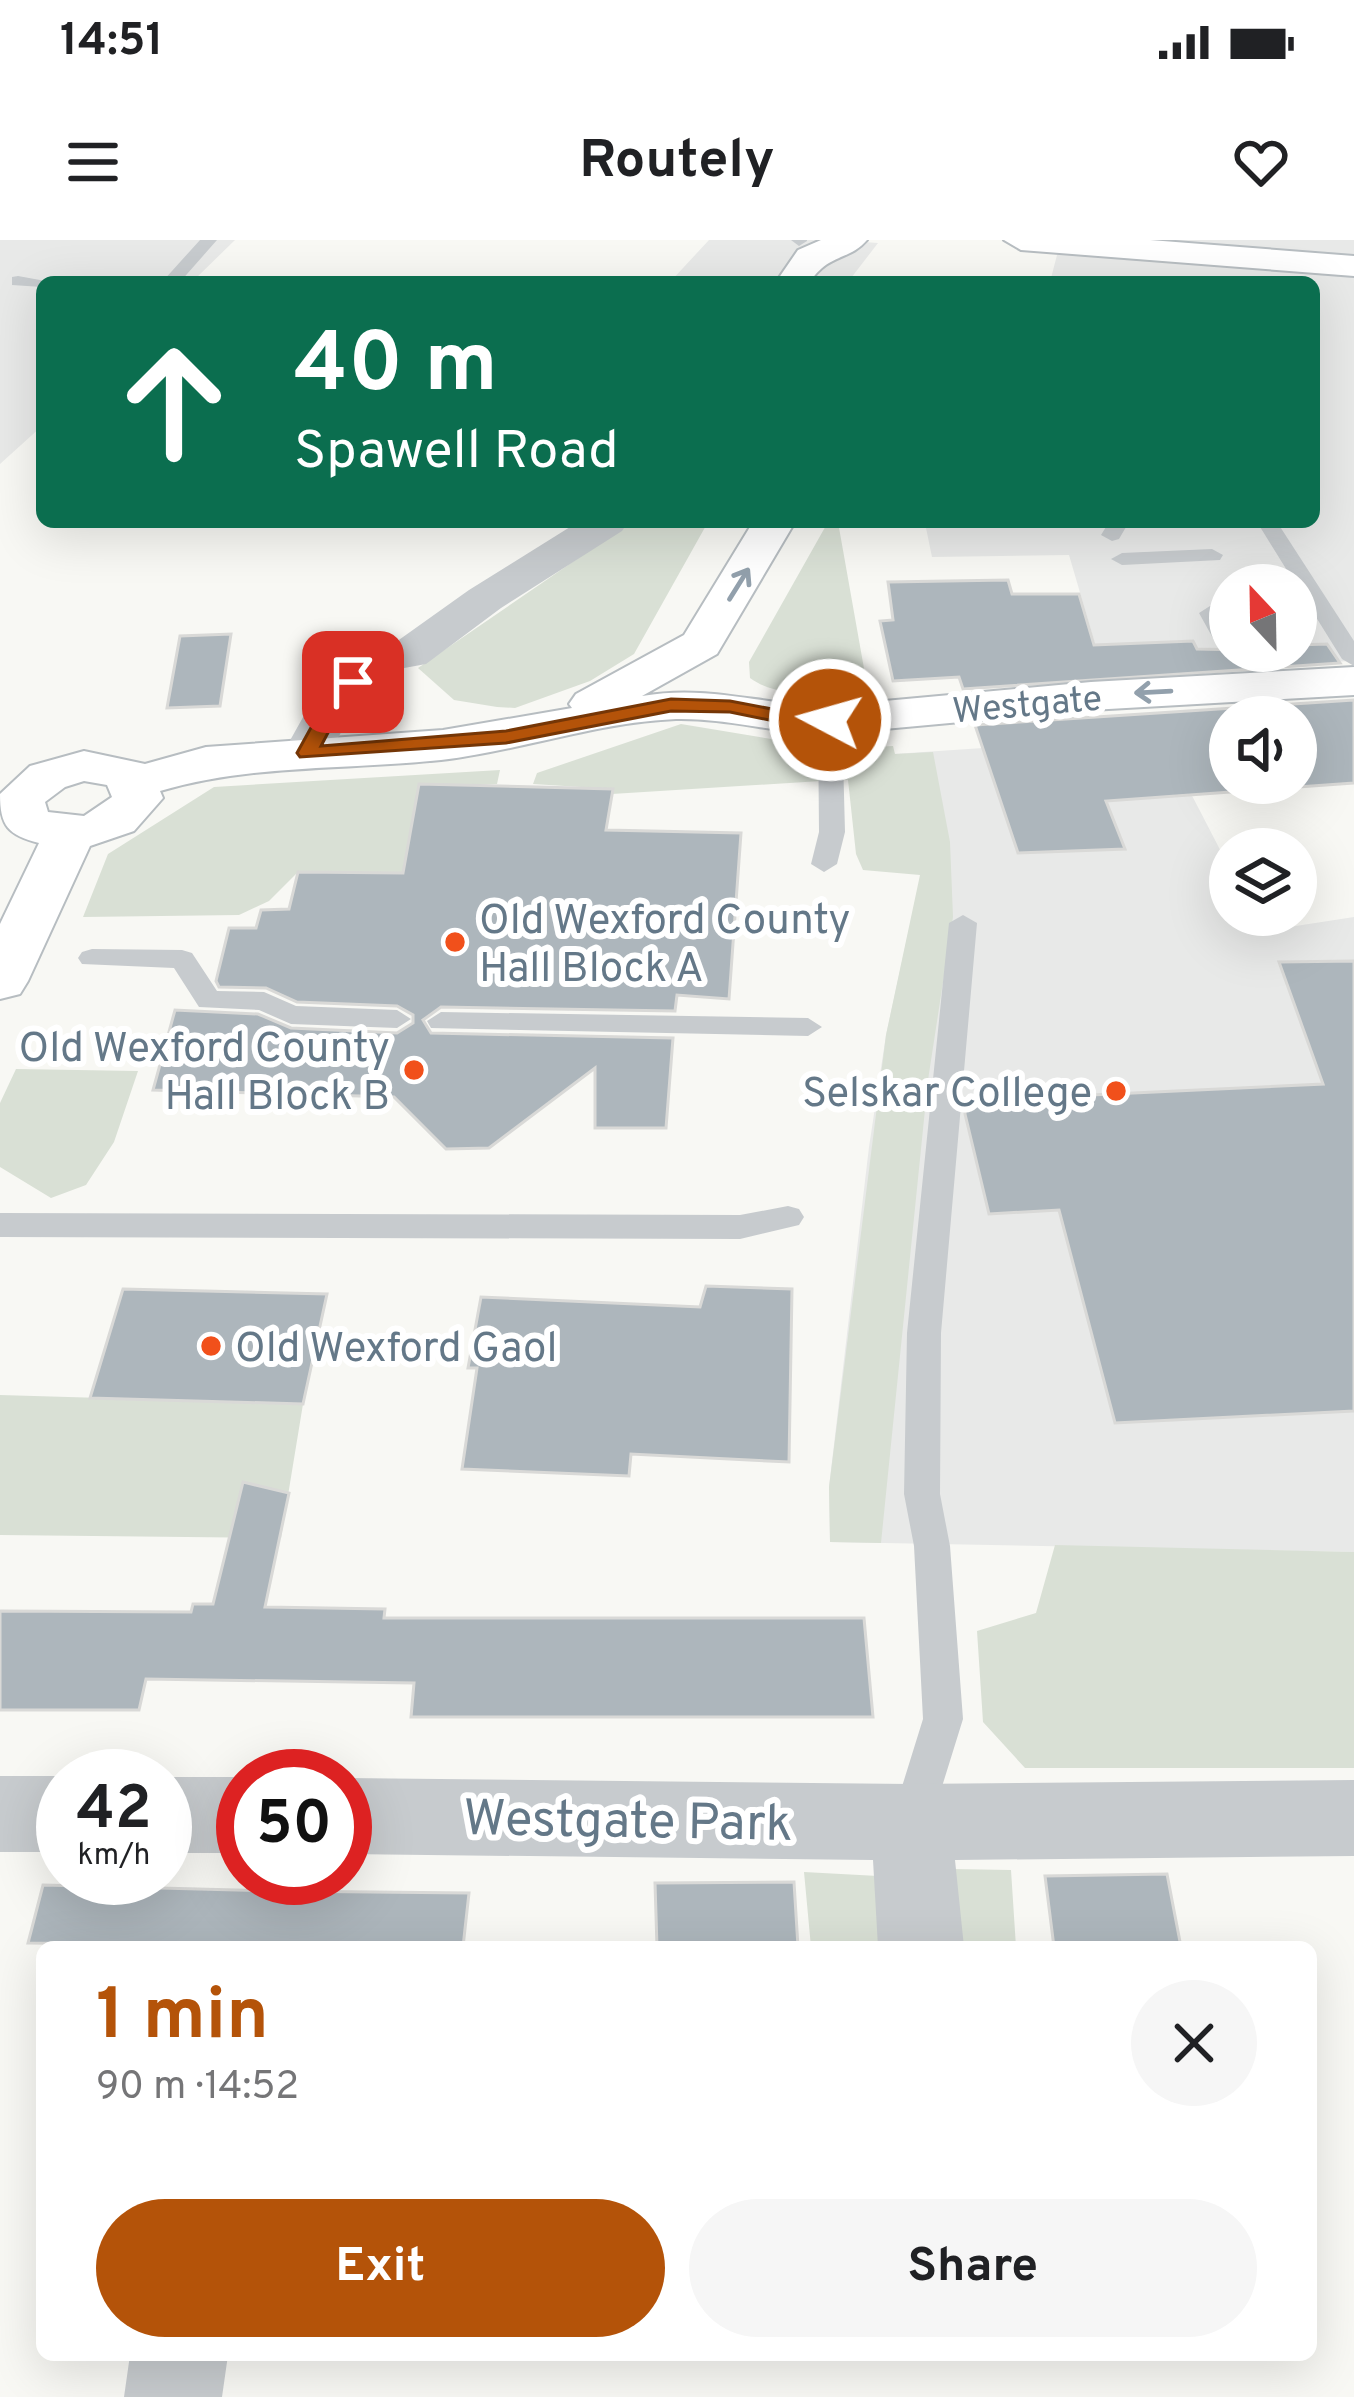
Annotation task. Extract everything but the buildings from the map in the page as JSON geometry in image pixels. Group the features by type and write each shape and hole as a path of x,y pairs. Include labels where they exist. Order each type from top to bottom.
{"main road":[{"path":"800,252 850,240"},
{"path":"1021,240 1354,266"},
{"path":"730,706 695,669 701,644 770,528"},
{"path":"559,724 701,644"},
{"name":"Westgate","path":"134,783 206,762 464,742 671,705 730,706 798,720 830,720 1091,696 1354,681"},
{"path":"84,766 120,771 134,783 138,798 118,820 70,833 37,828 25,820 15,785 84,766"},
{"path":"0,981 70,833"}],"street":[{"path":"308,753 333,704 373,660 410,654 598,528"},
{"path":"0,1814 36,1814"},
{"name":"Westgate Park","path":"372,1816 911,1822 1354,1818"},
{"path":"911,1822 921,1941"},
{"path":"172,2397 178,2361"}],"lane":[{"path":"176,276 209,240"},
{"path":"17,281 36,282"},
{"path":"1271,528 1354,659"},
{"path":"1121,560 1212,555"},
{"path":"1317,608 1322,608"},
{"path":"824,864 832,832 830,720"},
{"path":"911,1822 943,1719 932,1546 922,1494 923,1333 963,923"},
{"path":"92,958 182,958 209,1000 263,1001 291,1015 397,1019"},
{"path":"441,1021 808,1027"},
{"path":"0,1226 740,1227 788,1217"}],"shaded area":[{"path":"0,240 235,240 198,276 36,276 36,431 0,464"},
{"path":"709,240 878,243 853,276 676,276"},
{"path":"1068,240 1354,240 1354,661 1317,662 1317,564 1209,564 1209,667 1103,671 1069,555 932,557 926,528 1320,528 1320,276 1052,276 1057,255"},
{"path":"622,528 705,528 634,654 590,681 515,708 497,707 454,700 418,668"},
{"path":"825,528 839,528 868,691 776,690 750,678 749,662"},
{"path":"681,724 795,743 815,763 821,781 612,794 612,789 533,784 537,773"},
{"path":"893,746 895,754 933,752 950,842 953,917 928,1080 881,1543 830,1542 829,1487 886,1035 920,875 863,870 856,854 848,780 843,779 841,762 858,748"},
{"name":"Selskar College","path":"983,748 1185,782 1209,828 1209,936 1317,936 1317,923 1354,917 1354,1552 830,1542 829,1487 869,1147 886,1035 921,874 894,754"},
{"path":"500,770 497,784 419,787 409,873 298,872 269,901 239,915 83,917 108,854 214,787"},
{"path":"16,1069 138,1071 114,1142 86,1185 51,1198 0,1167 0,1103"},
{"path":"0,1395 303,1404 281,1538 0,1535"},
{"path":"1055,1545 1354,1552 1354,1768 1025,1768 983,1722 977,1631 1036,1613"},
{"path":"951,1869 1011,1870 1016,1941 956,1941"},
{"path":"804,1872 878,1876 880,1941 810,1941"}],"place":[{"name":"Old Wexford County Hall Block A","path":"455,942"},
{"name":"Old Wexford County Hall Block B","path":"414,1070"},
{"name":"Selskar College","path":"1116,1091"},
{"name":"Old Wexford Gaol","path":"211,1346"}],"route":[{"path":"353,682 333,704 308,753 506,737 671,705 730,706 798,720 830,720"}]}
